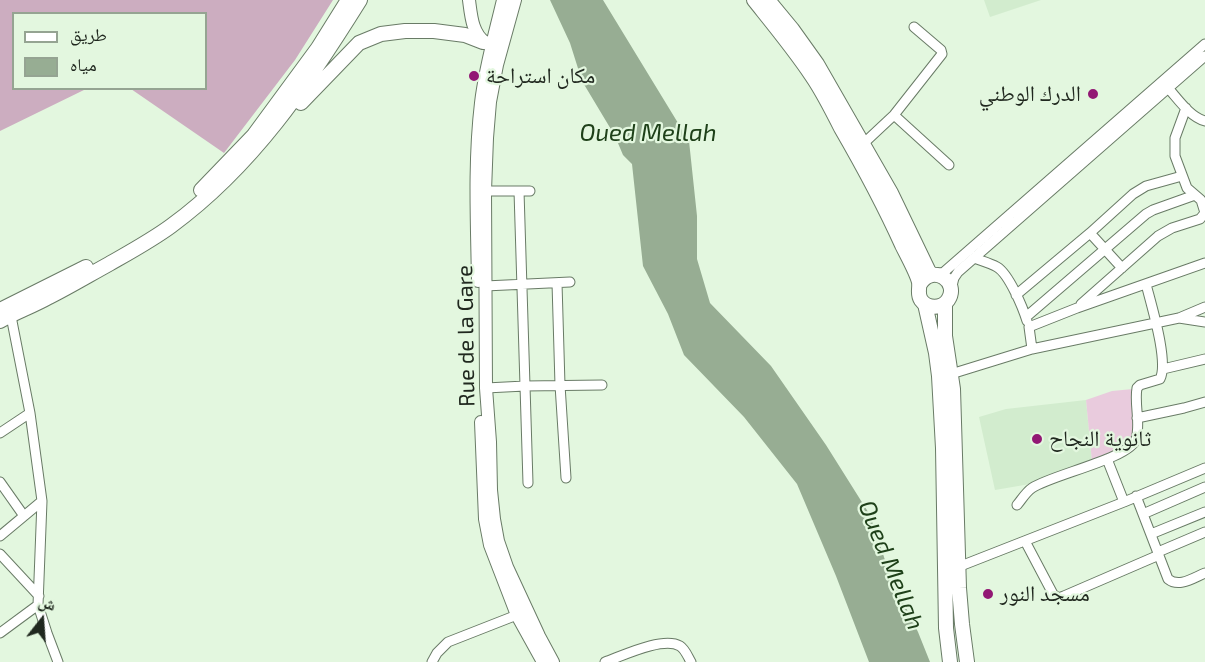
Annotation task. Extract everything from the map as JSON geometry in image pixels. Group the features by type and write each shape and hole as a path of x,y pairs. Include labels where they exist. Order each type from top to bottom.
{"highway":[{"path":"5,313 49,286 119,249 164,220 198,193 254,135 318,48 348,0"},
{"path":"241,165 297,96 360,0"},
{"path":"754,0 813,77 895,228 928,277"},
{"path":"768,0 818,64 891,194 928,277"},
{"path":"5,313 48,298 171,226 241,165 358,43 381,34 434,31 465,35 492,45"},
{"path":"928,277 945,278 951,290 945,304 945,336 953,389 958,567 967,662"},
{"path":"928,277 918,289 925,304 939,376 943,448 946,628 950,662"},
{"path":"925,304 935,307 945,304"}],"main road":[{"path":"469,0 477,36 492,45"},
{"name":"Rue de la Gare","path":"503,0 481,103 476,191 483,493 490,545 543,662"},
{"name":"Rue de la Gare","path":"514,0 492,45 487,138 486,388 491,490 494,519 501,549 522,613 539,636 553,662"}],"street":[{"path":"863,144 894,115 942,54 941,50 914,27"},
{"path":"928,277 944,272 1204,49"},
{"path":"951,290 958,272 1168,88 1204,49"},
{"path":"1168,88 1186,108 1205,121"},
{"path":"1077,308 1165,231 1200,219 1205,213 1201,200 1187,188 1175,156 1175,138 1186,108"},
{"path":"894,115 949,165"},
{"path":"1016,295 1133,194 1146,186 1182,176"},
{"path":"485,191 530,191"},
{"path":"519,191 528,483"},
{"path":"1028,322 1146,214 1195,195"},
{"path":"1090,233 1122,268"},
{"path":"974,258 1002,271 1008,278 1028,322 1032,349"},
{"path":"1028,322 1077,308 1205,263"},
{"path":"557,282 566,478"},
{"path":"485,286 570,282"},
{"path":"1017,505 1028,491 1040,483 1107,459 1134,444 1137,388 1160,379 1163,369 1157,323 1146,284"},
{"path":"951,374 1032,349 1179,318 1205,306"},
{"path":"5,313 30,413 42,501 38,601 58,662"},
{"path":"1179,318 1205,322"},
{"path":"1163,369 1205,359"},
{"path":"486,388 603,384"},
{"path":"1137,418 1205,402"},
{"path":"0,433 30,413"},
{"path":"1107,459 1124,502"},
{"path":"958,567 1205,468"},
{"path":"0,482 24,516"},
{"path":"1143,514 1205,487"},
{"path":"1136,496 1168,579 1173,583 1178,583 1205,573"},
{"path":"0,537 42,501"},
{"path":"1151,534 1205,512"},
{"path":"1025,541 1053,594 1061,598 1205,532"},
{"path":"0,554 38,601"},
{"path":"2,628 38,601"},
{"path":"432,662 448,642 522,613"},
{"path":"605,662 647,646 674,644 682,647 691,662"}],"shaded area":[{"path":"0,0 333,0 295,60 224,153 132,90 207,90 207,12 12,12 12,90 84,90 0,131"},
{"path":"984,0 1041,0 990,17"},
{"path":"1133,389 1134,440 1092,462 1086,400 1112,391"},
{"name":"ثانوية النجاح","path":"1086,400 1092,462 1030,484 995,490 979,417 1006,409"}],"water":[{"name":"Oued Mellah","path":"550,0 603,0 689,141 697,216 697,259 710,303 771,366 826,445 870,515 890,575 930,662 869,662 797,484 744,417 684,355 668,314 643,266 632,164 623,155 615,136 582,81 570,43"}],"place":[{"name":"مكان استراحة","path":"474,76"},
{"name":"الدرك الوطني","path":"1093,94"},
{"name":"ثانوية النجاح","path":"1037,439"},
{"name":"مسجد النور","path":"988,594"}]}
